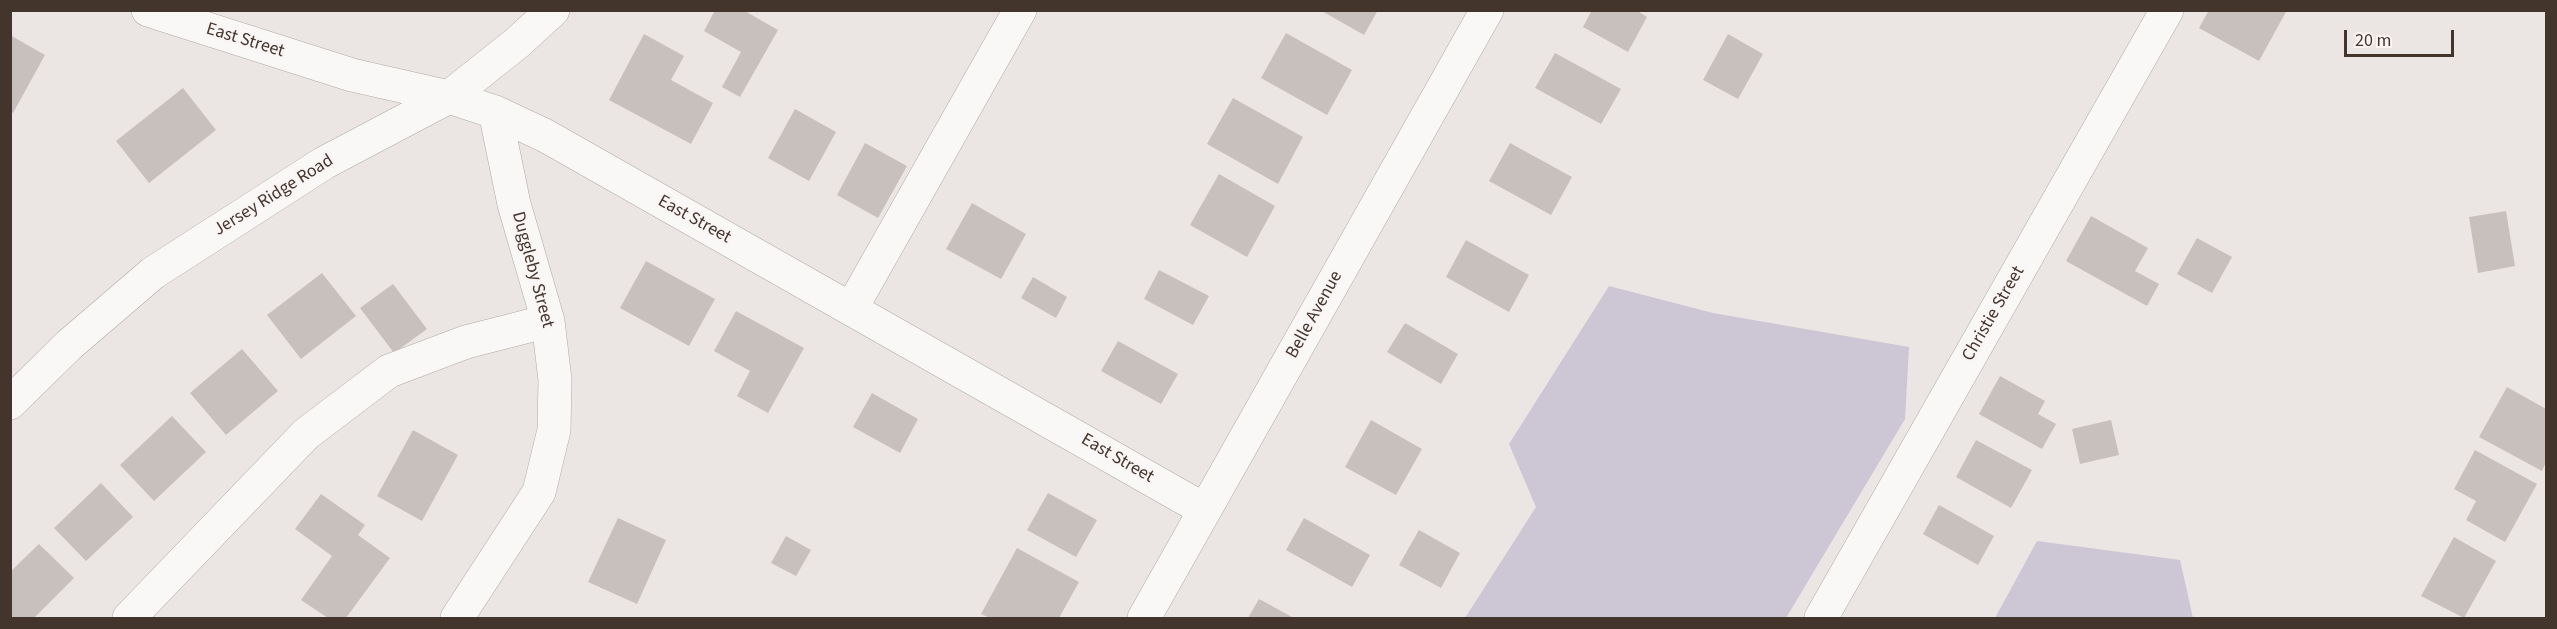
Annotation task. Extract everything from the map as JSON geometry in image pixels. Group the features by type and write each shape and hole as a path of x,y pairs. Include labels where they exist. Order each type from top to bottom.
{"street":[{"name":"East Street","path":"148,10 183,16 352,75 450,97 495,112 546,136 1205,510"},
{"name":"Jersey Ridge Road","path":"10,403 69,345 153,273 324,163 450,97 517,43 553,10"},
{"path":"851,309 1020,10"},
{"name":"Belle Avenue","path":"1144,618 1487,10"},
{"name":"Christie Street","path":"1821,618 2166,10"},
{"name":"Duggleby Street","path":"456,618 539,492 554,430 555,380 548,321 514,204 495,112"},
{"path":"129,618 306,434 389,371 466,342 548,321"}],"shaded area":[{"path":"1609,286 1713,313 1909,347 1905,419 1786,618 1465,618 1536,507 1509,444"},
{"path":"2037,541 2180,560 2193,618 1995,618"}],"building":[{"path":"715,10 743,10 778,30 740,97 722,87 741,52 704,31"},
{"path":"1320,10 1378,10 1364,35"},
{"path":"1592,10 1636,10 1647,17 1628,52 1583,27"},
{"path":"2209,10 2287,10 2259,61 2199,28"},
{"path":"1286,33 1352,70 1327,115 1261,78"},
{"path":"644,34 684,56 671,80 713,103 691,144 609,100"},
{"path":"1728,34 1763,54 1738,99 1703,80"},
{"path":"10,35 45,55 13,113 10,112"},
{"path":"1555,53 1621,89 1601,124 1535,88"},
{"path":"183,88 216,130 149,183 116,141"},
{"path":"1233,98 1303,137 1278,184 1207,144"},
{"path":"795,109 836,132 809,181 768,158"},
{"path":"865,143 907,166 878,218 837,195"},
{"path":"1510,143 1572,177 1551,215 1489,181"},
{"path":"1219,174 1275,206 1247,257 1190,225"},
{"path":"972,203 1026,234 1001,279 946,249"},
{"path":"2506,211 2515,266 2478,273 2469,217"},
{"path":"2091,216 2148,248 2135,271 2159,284 2147,306 2066,261"},
{"path":"2197,238 2232,257 2212,293 2177,274"},
{"path":"1466,240 1529,275 1509,312 1446,277"},
{"path":"646,261 715,299 689,346 620,308"},
{"path":"1159,270 1209,296 1193,325 1144,299"},
{"path":"322,273 356,316 301,359 267,315"},
{"path":"1033,277 1067,297 1056,318 1021,298"},
{"path":"393,284 427,329 394,353 360,308"},
{"path":"736,311 804,348 768,413 737,396 750,371 714,351"},
{"path":"1405,323 1458,354 1441,384 1387,352"},
{"path":"1118,341 1178,374 1161,404 1101,371"},
{"path":"242,349 278,391 226,435 190,393"},
{"path":"2000,376 2045,401 2038,414 2056,424 2042,449 1979,414"},
{"path":"2507,387 2546,409 2546,462 2542,471 2479,437"},
{"path":"872,393 918,419 900,453 853,427"},
{"path":"172,416 206,452 154,501 120,465"},
{"path":"1371,420 1422,449 1396,495 1345,467"},
{"path":"2111,420 2119,455 2080,464 2072,429"},
{"path":"413,430 458,455 422,521 377,496"},
{"path":"1976,440 2032,470 2011,508 1956,477"},
{"path":"2475,450 2537,484 2505,542 2466,520 2476,501 2454,489"},
{"path":"101,483 133,517 86,561 54,528"},
{"path":"1048,493 1097,520 1076,557 1027,530"},
{"path":"321,494 365,525 358,535 390,558 346,618 328,618 301,600 332,556 295,529"},
{"path":"1939,505 1994,536 1978,565 1923,534"},
{"path":"618,518 666,540 637,604 588,582"},
{"path":"1304,518 1370,555 1352,587 1286,550"},
{"path":"1419,530 1460,553 1441,588 1399,565"},
{"path":"786,536 811,550 796,576 771,563"},
{"path":"2454,537 2496,561 2464,618 2421,596"},
{"path":"39,544 74,578 34,618 13,618 10,616 10,572"},
{"path":"1017,548 1079,582 1059,618 990,618 981,614"},
{"path":"1259,599 1294,618 1248,618"}]}
